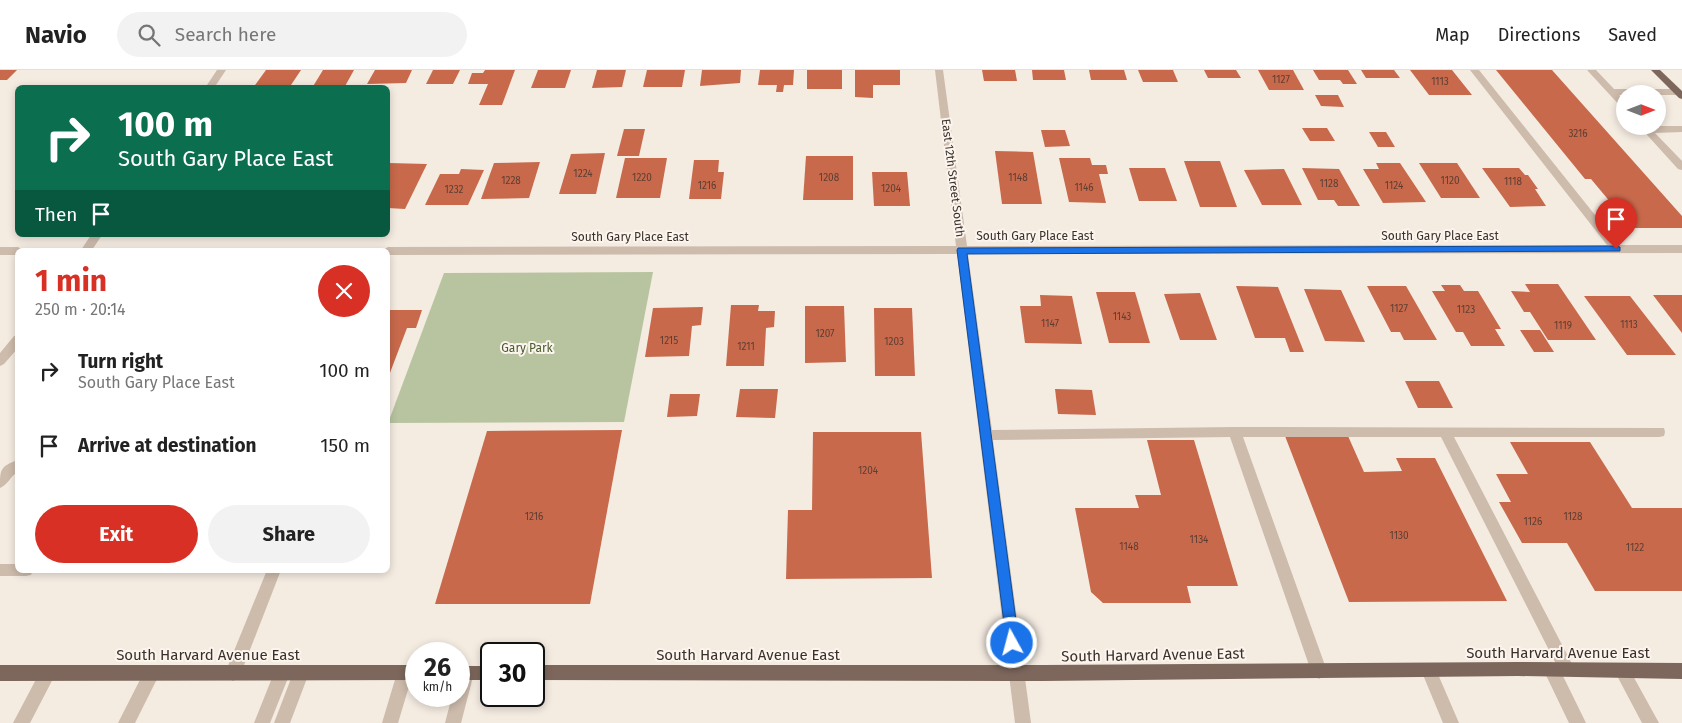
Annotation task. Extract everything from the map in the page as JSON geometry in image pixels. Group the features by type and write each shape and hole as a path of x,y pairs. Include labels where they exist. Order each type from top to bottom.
{"main road":[{"path":"1655,70 1680,94"},
{"name":"South Harvard Avenue East","path":"545,673 1016,673 1319,670 1682,671"},
{"name":"South Harvard Avenue East","path":"0,673 405,673"}],"street":[{"path":"211,85 222,70"},
{"name":"East 12th Street South","path":"939,70 1023,723"},
{"path":"1474,70 1616,249"},
{"path":"1591,70 1616,96"},
{"path":"1612,92 1680,94"},
{"path":"1666,129 1682,129"},
{"path":"1652,135 1682,167"},
{"path":"88,248 96,237"},
{"name":"South Gary Place East","path":"390,251 1682,249"},
{"path":"0,252 15,251"},
{"path":"0,361 15,343"},
{"path":"985,435 1236,432 1659,432"},
{"path":"1236,432 1319,670"},
{"path":"1445,432 1559,670 1578,723"},
{"path":"0,482 7,471 15,467"},
{"path":"0,570 15,570"},
{"path":"233,673 273,573"},
{"path":"1429,670 1452,723"},
{"path":"1622,670 1651,723"},
{"path":"21,723 48,673"},
{"path":"126,723 152,673"},
{"path":"262,723 282,673"},
{"path":"282,723 301,673"},
{"path":"390,723 405,686"},
{"path":"453,723 456,707"}],"green space":[{"name":"Gary Park","path":"653,272 624,422 390,423 390,418 444,273"}],"building":[{"path":"0,70 17,70 7,80 0,80"},
{"path":"266,70 301,70 291,85 255,85"},
{"path":"323,70 354,70 346,85 314,85"},
{"path":"375,70 412,70 406,83 367,84"},
{"path":"433,70 460,70 453,84 426,84"},
{"path":"485,70 515,70 502,105 479,105 488,84 468,84 472,73 483,73"},
{"path":"538,70 571,70 565,88 531,88"},
{"path":"597,70 626,70 622,87 592,88"},
{"path":"647,70 685,70 682,87 643,87"},
{"path":"702,70 741,70 740,83 700,86"},
{"path":"760,70 794,70 793,85 784,85 783,92 776,92 777,85 758,85"},
{"path":"807,70 842,70 842,89 807,89"},
{"path":"855,70 900,70 900,85 873,85 873,98 855,97"},
{"path":"982,70 1015,70 1017,81 984,81"},
{"path":"1032,70 1064,70 1066,80 1033,80"},
{"path":"1089,70 1124,70 1127,80 1091,80"},
{"path":"1138,70 1173,70 1178,82 1143,82"},
{"path":"1204,70 1236,70 1241,78 1208,78"},
{"path":"1258,70 1293,70 1304,90 1269,90"},
{"path":"1313,70 1348,70 1357,84 1343,84 1340,80 1319,80"},
{"path":"1361,70 1394,70 1400,78 1366,78"},
{"path":"1410,70 1452,70 1472,95 1429,95"},
{"path":"1496,70 1552,70 1682,216 1682,228 1632,228 1591,179 1585,179"},
{"path":"1315,95 1338,95 1344,107 1321,106"},
{"path":"1302,128 1327,128 1335,141 1310,141"},
{"path":"624,129 645,129 639,156 617,156"},
{"path":"1041,130 1065,130 1070,146 1045,147"},
{"path":"1369,132 1386,132 1395,147 1378,147"},
{"path":"995,151 1033,152 1042,204 1002,204"},
{"path":"605,153 596,194 559,194 571,154"},
{"path":"806,156 853,156 853,200 803,200"},
{"path":"625,158 667,158 660,198 616,198"},
{"path":"1059,158 1090,158 1092,165 1106,165 1108,174 1099,174 1106,203 1069,202"},
{"path":"694,160 719,160 718,172 724,172 721,199 689,199"},
{"path":"1184,161 1220,161 1237,207 1200,207"},
{"path":"540,162 529,198 481,199 494,163"},
{"path":"390,163 427,164 405,209 390,208"},
{"path":"1376,163 1400,163 1426,202 1383,203 1363,169 1379,169"},
{"path":"1419,163 1457,163 1480,198 1441,198"},
{"path":"1129,168 1165,168 1177,201 1139,201"},
{"path":"1302,168 1339,169 1360,206 1338,206 1334,200 1318,200"},
{"path":"1482,168 1519,168 1525,175 1528,175 1538,189 1535,189 1546,206 1510,207"},
{"path":"461,169 484,170 468,205 425,205 440,174 459,174"},
{"path":"1284,169 1302,205 1262,205 1244,170"},
{"path":"872,172 907,172 910,206 874,206"},
{"path":"1525,284 1558,284 1596,340 1548,340 1530,312 1524,312 1511,291 1530,292"},
{"path":"1441,285 1460,285 1464,291 1478,291 1501,329 1495,329 1505,346 1471,346 1463,332 1456,332 1432,291 1445,291"},
{"path":"1236,286 1278,287 1304,352 1290,352 1285,338 1255,338"},
{"path":"1367,286 1406,286 1437,340 1404,340 1400,332 1391,332"},
{"path":"1304,289 1341,290 1365,342 1325,341"},
{"path":"1096,292 1135,292 1150,343 1109,343"},
{"path":"1200,293 1217,340 1180,340 1164,294"},
{"path":"1040,295 1072,296 1082,344 1025,343 1020,306 1041,306"},
{"path":"1653,295 1682,295 1682,333"},
{"path":"1584,296 1630,296 1676,355 1627,355"},
{"path":"731,305 759,305 758,311 775,311 774,327 766,328 764,366 726,366"},
{"path":"805,306 844,306 846,362 805,363"},
{"path":"703,307 701,325 692,326 689,356 645,357 653,308"},
{"path":"874,308 912,308 915,376 875,376"},
{"path":"390,310 422,310 416,328 407,328 390,373"},
{"path":"1520,330 1540,330 1554,352 1534,352"},
{"path":"1405,381 1439,381 1453,408 1418,408"},
{"path":"740,389 778,389 775,418 736,417"},
{"path":"1055,389 1092,390 1096,415 1058,414"},
{"path":"670,394 700,394 697,416 667,417"},
{"path":"622,430 590,604 435,604 487,431"},
{"path":"813,432 921,432 932,578 786,579 788,510 812,510"},
{"path":"1285,436 1348,436 1364,472 1402,471 1396,458 1435,458 1507,601 1349,602"},
{"path":"1147,440 1194,440 1238,586 1187,586 1191,603 1103,603 1091,592 1075,508 1139,508 1135,495 1161,495"},
{"path":"1510,442 1590,442 1632,508 1682,508 1682,591 1595,591 1567,543 1522,543 1499,502 1511,502 1496,474 1528,474"}],"route":[{"path":"1012,643 962,250 1616,249"}]}
